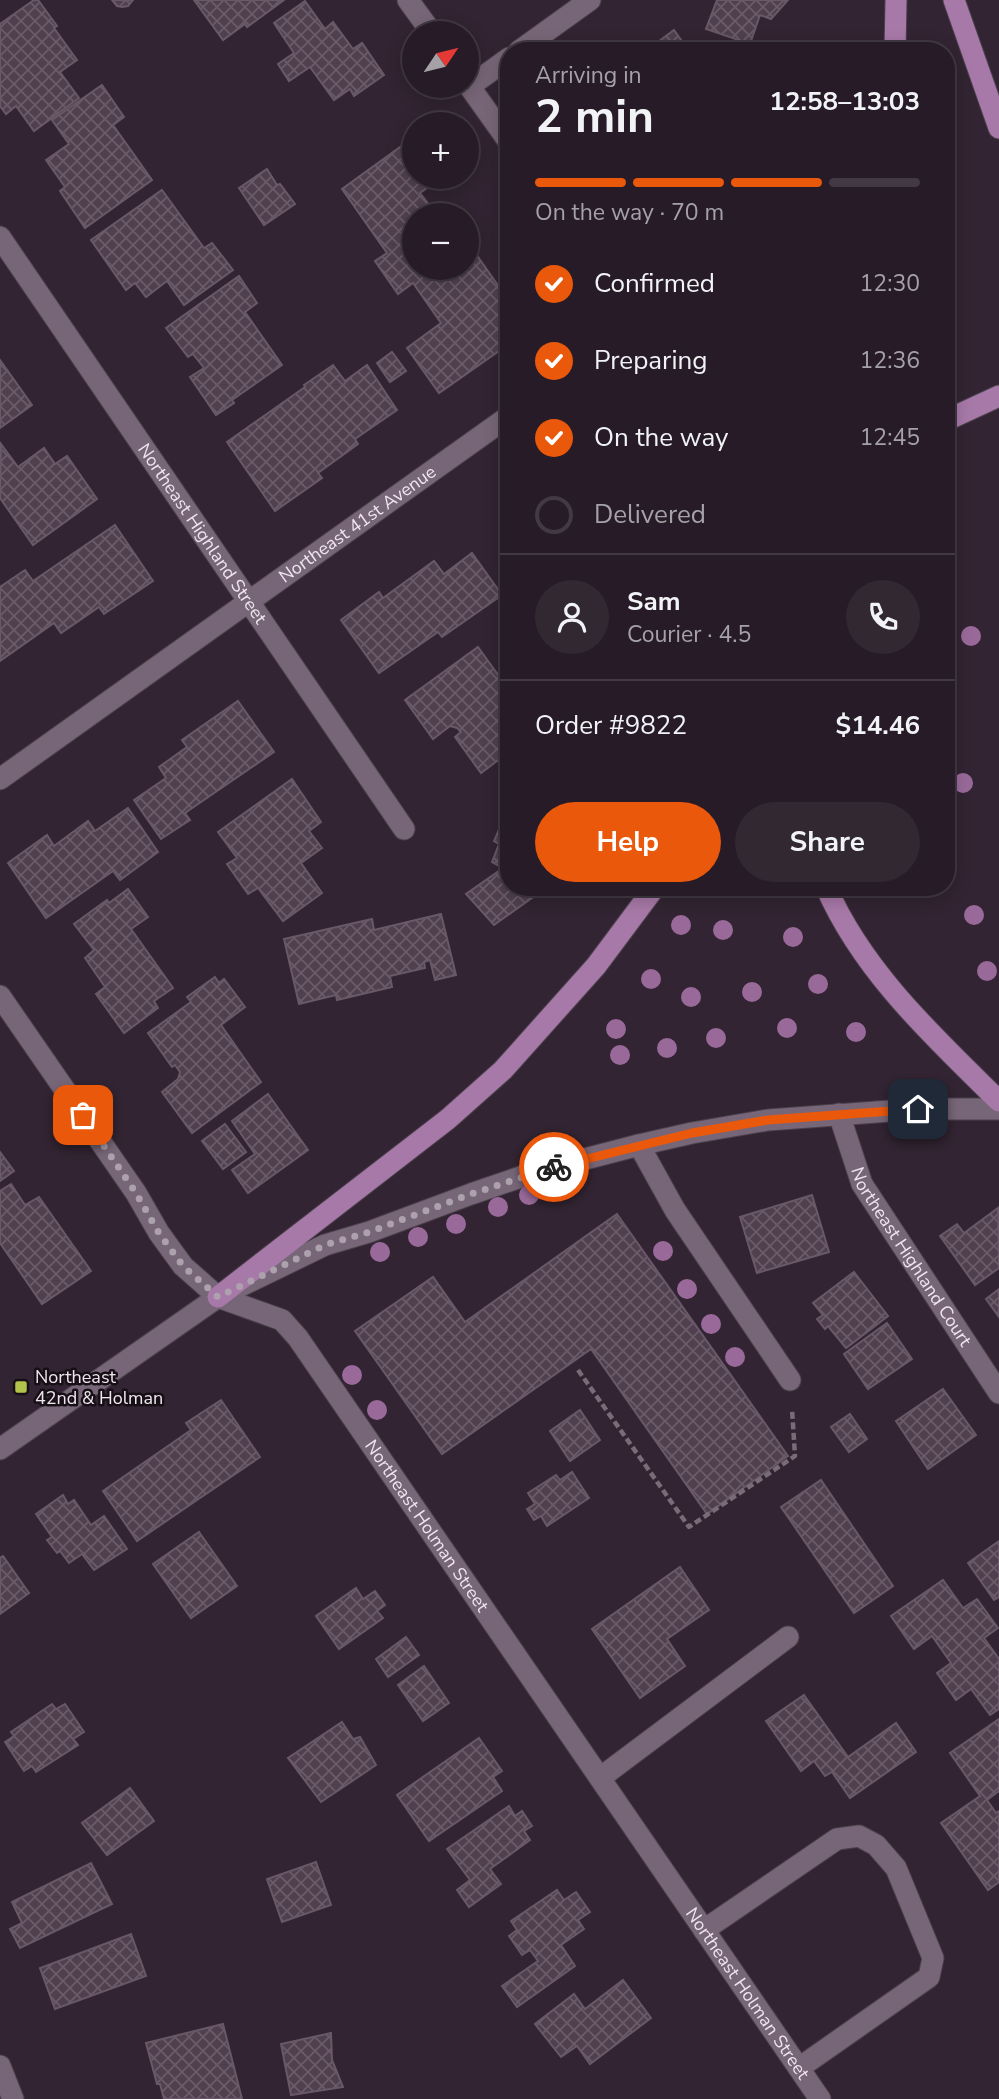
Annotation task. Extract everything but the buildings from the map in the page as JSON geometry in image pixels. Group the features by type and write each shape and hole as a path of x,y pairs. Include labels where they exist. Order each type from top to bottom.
{"main road":[{"path":"895,42 896,0"},
{"path":"954,0 999,128"},
{"path":"955,416 999,396"},
{"path":"218,1297 448,1119 503,1070 596,966 648,896"},
{"path":"830,896 862,951 894,992 999,1101"}],"street":[{"path":"408,0 423,21"},
{"path":"532,42 590,0"},
{"path":"480,78 500,64"},
{"path":"478,98 500,129"},
{"name":"Northeast Highland Street","path":"0,236 404,829"},
{"name":"Northeast 41st Avenue","path":"0,779 500,422"},
{"name":"Northeast Holman Street","path":"0,996 183,1266 218,1297 282,1320 298,1338 820,2099"},
{"path":"0,1450 218,1297 325,1245 369,1232 471,1194 536,1172 639,1145 768,1120 918,1109 999,1110"},
{"name":"Northeast Highland Court","path":"839,1114 862,1184 999,1393"},
{"path":"639,1145 675,1210 790,1380"},
{"path":"600,1778 788,1637"},
{"path":"704,1930 837,1839 859,1836 876,1845 896,1868 933,1958 929,1977 799,2068"},
{"path":"0,2066 13,2099"}],"path":[{"path":"578,1370 689,1527 796,1456 790,1380"}],"way so far":[{"path":"83,1115 183,1266 218,1297 325,1245 554,1167"}],"place":[{"name":"Northeast 42nd & Holman","path":"21,1387"}],"route":[{"path":"554,1167 692,1133 768,1120 918,1109"}]}
